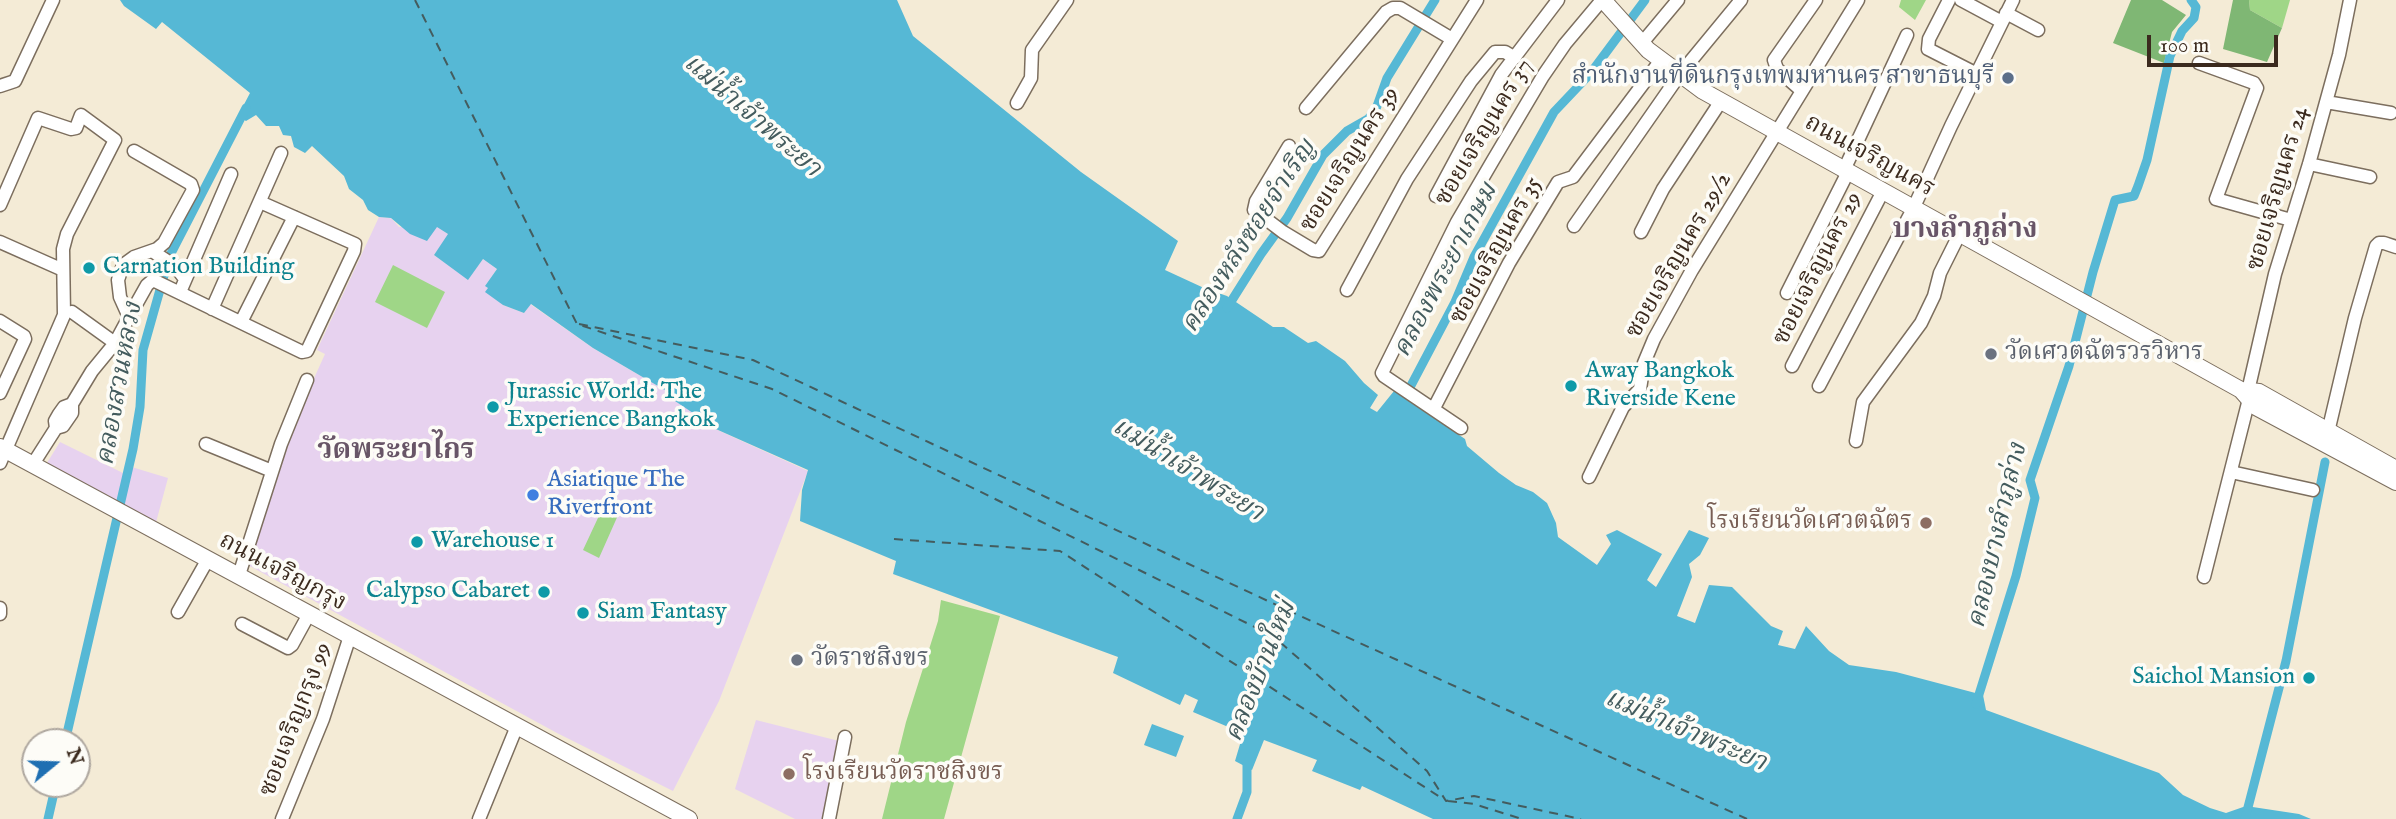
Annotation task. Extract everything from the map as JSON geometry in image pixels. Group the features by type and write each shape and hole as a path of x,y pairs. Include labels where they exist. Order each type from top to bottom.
{"main road":[{"name":"ถนนเจริญนคร","path":"1603,0 1625,26 1661,60 1721,101 2246,393 2256,407 2396,482"},
{"name":"ถนนเจริญนคร","path":"2246,393 2259,392 2396,470"},
{"name":"ถนนเจริญกรุง","path":"1,453 33,464 689,819"}],"street":[{"path":"0,86 15,81 53,0"},
{"path":"1017,103 1031,78 1032,50 1067,0"},
{"name":"ซอยเจริญนคร 39","path":"1289,146 1254,206 1256,212 1279,229 1313,250 1322,249 1477,0"},
{"path":"1436,195 1511,59 1546,8 1559,0"},
{"name":"ซอยเจริญนคร 37","path":"1434,408 1382,373 1451,233 1543,76 1565,44 1603,0"},
{"path":"1642,43 1678,0"},
{"path":"1574,226 1680,75 1741,0"},
{"path":"1802,91 1777,69 1774,60 1816,0"},
{"name":"ซอยเจริญนคร 29/2","path":"1589,477 1623,407 1640,389 1644,363 1654,339 1692,270 1858,0"},
{"path":"1949,0 1930,39 1928,49 1977,74"},
{"path":"1961,0 2038,30"},
{"path":"1819,386 1914,207 2013,0"},
{"name":"ซอยเจริญนคร 24","path":"2203,577 2231,472 2246,393 2291,220 2326,102 2350,0"},
{"path":"1306,108 1386,12 1393,8 1400,8 1452,39"},
{"path":"1787,293 1907,35"},
{"path":"1347,290 1407,179 1458,100 1490,55 1500,51 1511,59"},
{"name":"ซอยเจริญนคร 35","path":"1434,408 1509,263 1558,181 1573,177 1661,60"},
{"path":"2199,63 2254,83 2257,88 2210,198 2291,220"},
{"path":"1458,100 1479,116"},
{"path":"1641,232 1663,189 1721,101"},
{"path":"2326,102 2391,113"},
{"path":"0,205 38,118 71,129 76,128 81,115 115,140 67,234 63,249 64,315 1,453"},
{"path":"129,317 120,297 118,280 123,265 164,243 192,190 191,184 134,151"},
{"path":"212,309 281,153"},
{"path":"2309,164 2370,177"},
{"path":"180,292 231,174"},
{"name":"ซอยเจริญนคร 29","path":"1792,366 1882,191"},
{"path":"33,464 56,428 55,421 59,414 64,407 72,404 92,371 115,343 150,281 162,283 302,352 307,351 355,244 260,202"},
{"path":"241,322 293,217"},
{"path":"1856,441 1863,402 1920,323 1960,233"},
{"path":"0,243 63,270"},
{"path":"2328,432 2355,318 2376,246 2384,243 2396,247"},
{"path":"152,251 170,263 185,279"},
{"path":"72,312 115,343"},
{"path":"0,321 25,339 0,393"},
{"path":"239,575 272,471 307,380"},
{"path":"1434,408 1461,428"},
{"path":"206,444 272,471"},
{"path":"2231,472 2313,490"},
{"path":"178,612 208,559"},
{"path":"0,608 0,614"},
{"path":"242,624 288,648 309,614"},
{"name":"ซอยเจริญกรุง 99","path":"282,819 323,719 350,636"},
{"path":"479,819 517,726"},
{"path":"829,819 845,737"}],"shaded area":[{"name":"Asiatique The Riverfront","path":"379,217 391,218 399,227 437,226 449,235 434,255 468,279 483,259 497,269 486,285 503,305 524,313 530,304 593,348 675,396 675,401 694,413 691,418 808,471 719,701 673,791 557,733 246,564 283,447 325,354 317,350"},
{"path":"60,442 123,473 125,465 168,478 155,526 45,466"},
{"name":"โรงเรียนวัดราชสิงขร","path":"756,720 843,742 828,819 795,819 735,789"}],"green space":[{"path":"1901,0 1926,0 1915,20 1899,7"},
{"path":"2131,0 2162,0 2186,15 2172,32 2164,63 2113,43"},
{"path":"2233,0 2249,0 2250,10 2282,28 2267,62 2223,49"},
{"path":"2249,0 2290,0 2282,28 2250,10"},
{"path":"393,265 445,292 427,328 375,302"},
{"path":"604,505 619,513 599,558 583,550"},
{"path":"941,600 1000,616 944,819 882,819 906,722 938,621"}],"water":[{"name":"แม่น้ำเจ้าพระยา","path":"120,0 897,0 913,36 1081,172 1178,241 1165,270 1227,296 1273,327 1284,327 1308,343 1316,341 1345,361 1378,395 1370,408 1377,412 1394,391 1465,439 1467,446 1499,473 1547,503 1556,523 1558,537 1597,565 1611,544 1606,535 1617,530 1662,554 1647,580 1656,587 1689,530 1709,538 1700,555 1689,564 1692,577 1677,616 1695,623 1709,585 1732,587 1771,626 1783,631 1778,645 1795,649 1806,626 1829,651 1849,665 1896,672 1983,695 1986,710 2159,773 2183,795 2210,808 2226,813 2246,806 2299,814 2311,819 1433,819 1362,786 1360,790 1312,771 1317,760 1264,740 1252,770 1235,761 1246,724 1236,722 1233,729 1193,712 1198,700 1185,694 1180,705 1113,673 1118,657 893,574 896,561 800,521 802,490 808,470 691,418 693,413 675,401 675,396 593,348 531,304 524,313 503,305 485,292 488,288 485,286 497,269 483,259 468,280 434,255 448,234 437,227 427,241 410,234 391,218 379,217 368,210 363,200 349,189 344,176 312,146 305,153 294,147 291,136 283,135 279,126 266,126 256,115 246,121 238,116 250,93 162,22 156,29 124,6"},
{"path":"1152,724 1184,736 1176,757 1144,745"}],"waterway":[{"name":"คลองหลังซอยจำเริญ","path":"1227,308 1287,218 1323,155 1347,131 1368,119 1376,109 1387,78 1435,0"},
{"name":"คลองพระยาเกษม","path":"1406,395 1455,302 1474,257 1554,112 1590,74 1645,0"},
{"name":"คลองบางลำภูล่าง","path":"1976,704 2016,576 2035,498 2030,480 2069,366 2093,272 2115,200 2134,196 2138,186 2147,160 2170,56 2182,31 2194,18 2196,7 2191,0"},
{"name":"คลองสวนหลวง","path":"68,728 133,449 140,407 143,350 165,272 164,267 246,108"},
{"path":"2245,819 2286,661 2325,462"},
{"name":"คลองบ้านใหม่","path":"1237,819 1247,792 1247,764 1250,757"},
{"name":"คลองสวนหลวง","path":"48,819 53,798"}],"ferry route":[{"path":"415,0 577,324 772,389 1273,636 1427,771 1446,801 1474,796 1581,819"},
{"path":"579,324 753,360 1285,609 1747,819"},
{"path":"894,539 1060,551 1443,799"},
{"path":"1448,801 1474,804 1522,819"}],"place":[{"name":"สํานักงานที่ดินกรุงเทพมหานคร สาขาธนบุรี","path":"2008,78"},
{"name":"Carnation Building","path":"89,268"},
{"name":"วัดเศวตฉัตรวรวิหาร","path":"1991,354"},
{"name":"Away Bangkok Riverside Kene","path":"1571,386"},
{"name":"Jurassic World: The Experience Bangkok","path":"493,407"},
{"name":"Asiatique The Riverfront","path":"533,495"},
{"name":"โรงเรียนวัดเศวตฉัตร","path":"1926,523"},
{"name":"Warehouse 1","path":"417,542"},
{"name":"Calypso Cabaret","path":"544,592"},
{"name":"Siam Fantasy","path":"583,613"},
{"name":"วัดราชสิงขร","path":"797,660"},
{"name":"Saichol Mansion","path":"2309,678"},
{"name":"โรงเรียนวัดราชสิงขร","path":"789,774"}],"district":[{"name":"บางลำภูล่าง","path":"1965,231"},
{"name":"วัดพระยาไกร","path":"396,452"}]}
